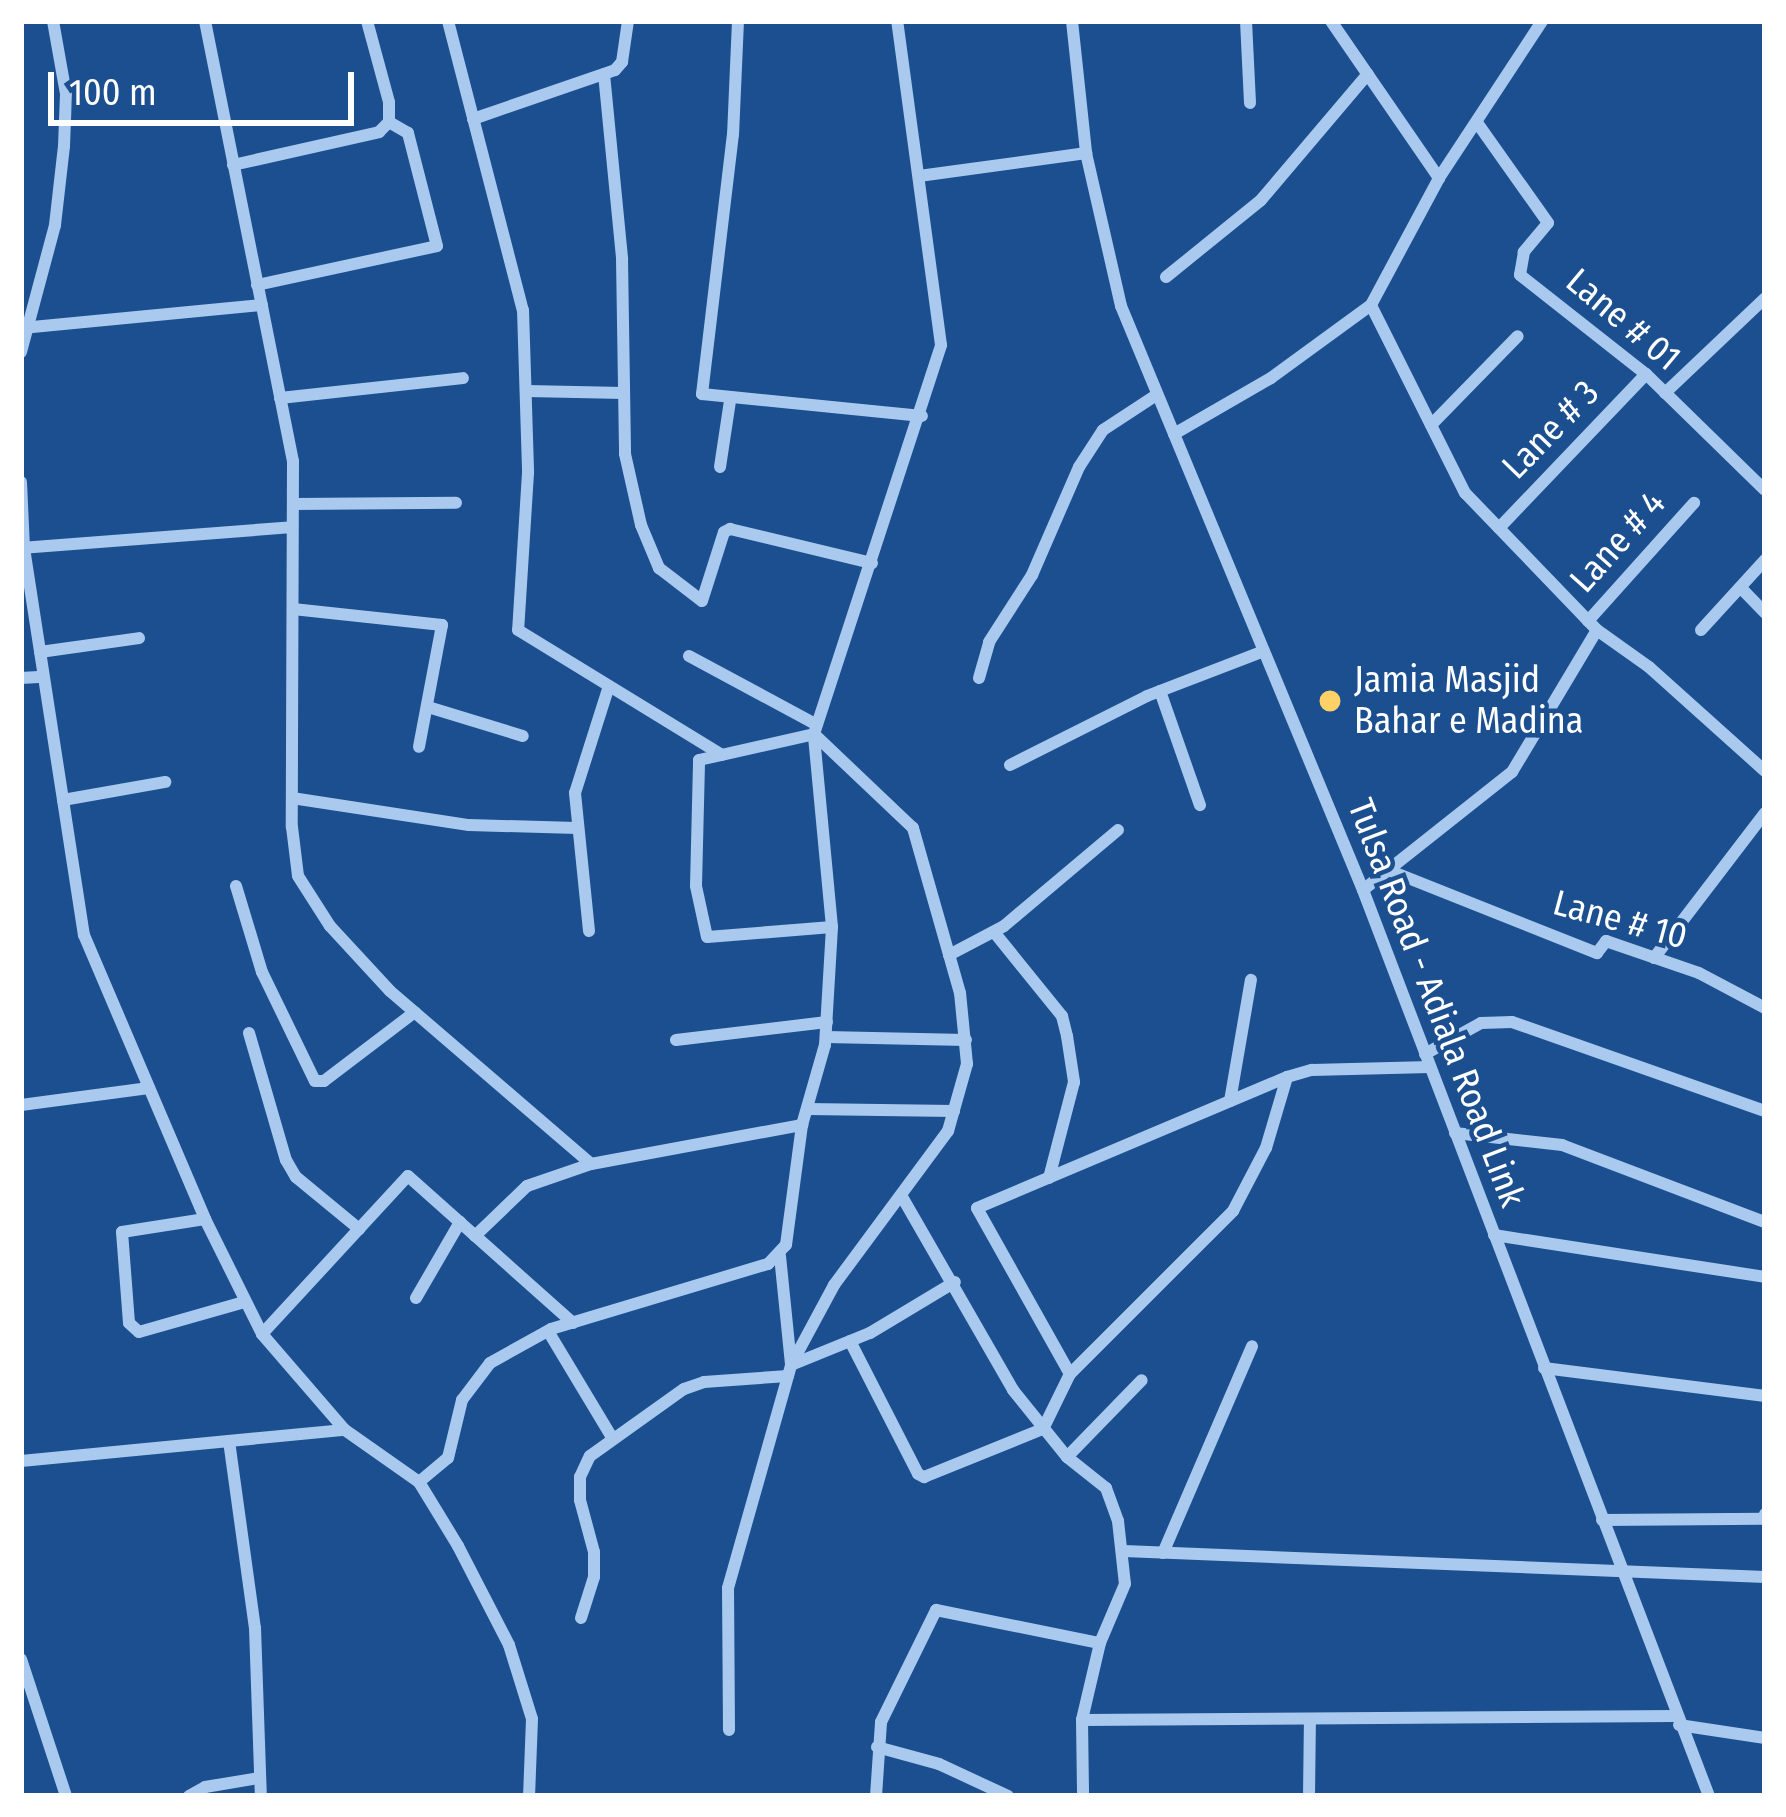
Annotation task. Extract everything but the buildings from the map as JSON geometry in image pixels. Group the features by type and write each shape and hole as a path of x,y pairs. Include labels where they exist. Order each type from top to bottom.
{"street":[{"path":"21,352 22,328 56,225 64,146 66,94 53,21"},
{"path":"205,21 292,461 292,798 298,877 330,926 415,1012 591,1164"},
{"path":"233,165 379,132 389,122 389,102 367,21"},
{"path":"448,21 524,310 518,630 722,755"},
{"path":"473,118 604,74 622,62 628,21"},
{"path":"738,21 733,134 701,391 707,398 730,401 922,416"},
{"path":"789,1370 780,1256 802,1125 826,1029 832,927 816,729 922,416 941,345 897,21"},
{"name":"Tulsa Road - Adiala Road Link","path":"1072,21 1086,153 1121,306 1363,890 1709,1796"},
{"path":"1246,21 1250,103"},
{"path":"1331,21 1439,178"},
{"path":"1174,434 1271,378 1370,305 1439,178 1542,21"},
{"path":"604,74 622,259 625,454 641,525 658,568 702,601 724,532 730,529 872,563"},
{"path":"1166,277 1261,200 1368,74"},
{"path":"257,285 437,246 408,133 389,122"},
{"name":"Lane # 01","path":"1478,124 1548,223 1524,252 1520,274 1646,374 1765,490"},
{"path":"919,176 1086,153"},
{"path":"1665,393 1765,298"},
{"path":"22,328 262,305"},
{"path":"1370,305 1466,493 1593,626 1649,668 1765,771"},
{"path":"1431,425 1518,336"},
{"name":"Lane # 3","path":"1499,528 1646,374"},
{"path":"280,398 463,378"},
{"path":"526,392 624,393"},
{"path":"980,678 988,642 1032,575 1079,467 1103,430 1155,396"},
{"path":"720,467 730,401"},
{"path":"1753,478 1765,467"},
{"path":"21,482 22,548 84,935 205,1220 262,1334 345,1430 419,1482 509,1645 532,1719 529,1796"},
{"path":"293,504 456,503"},
{"name":"Lane # 4","path":"1363,890 1512,772 1593,626 1694,503"},
{"path":"22,548 292,527"},
{"path":"1701,630 1765,560"},
{"path":"1741,588 1765,613"},
{"path":"292,609 439,622 443,630 419,747"},
{"path":"40,652 139,638"},
{"path":"1010,765 1160,691 1264,652"},
{"path":"689,656 816,729 913,828 949,955 967,1064 948,1131 834,1286 789,1370 728,1588 729,1730"},
{"path":"21,678 43,677"},
{"path":"589,932 575,793 609,686"},
{"path":"1160,691 1200,805"},
{"path":"428,707 523,736"},
{"path":"816,729 699,760 696,886 706,937 832,927"},
{"path":"63,800 165,782"},
{"path":"292,798 469,825 577,828"},
{"path":"1654,958 1765,814"},
{"path":"949,955 994,932 1118,830"},
{"name":"Lane # 10","path":"1388,871 1598,953 1606,941 1654,958 1760,1005"},
{"path":"236,886 262,972 315,1081 324,1081 415,1012"},
{"path":"994,932 1062,1016 1067,1036 1074,1082 1049,1178"},
{"path":"1230,1101 1251,980"},
{"path":"1760,1005 1765,990"},
{"path":"1070,1374 977,1208 1287,1077 1312,1070 1428,1060 1481,1023 1512,1022 1765,1112"},
{"path":"676,1040 826,1029 966,1040"},
{"path":"249,1034 286,1160 296,1177 359,1229"},
{"path":"850,1341 918,1474 924,1477 1042,1430 1070,1374 1233,1210 1266,1148 1287,1077"},
{"path":"21,1106 149,1088"},
{"path":"807,1108 954,1112"},
{"path":"476,1236 526,1186 591,1164 802,1125"},
{"path":"1455,1132 1562,1145 1765,1222"},
{"path":"262,1334 408,1176 572,1323"},
{"path":"901,1195 1013,1390 1067,1457 1106,1488 1124,1551 1125,1583 1100,1643 1082,1720 1083,1796"},
{"path":"205,1220 122,1232 129,1324 139,1332 244,1302"},
{"path":"416,1298 460,1222"},
{"path":"1494,1235 1765,1277"},
{"path":"419,1482 448,1458 462,1400 490,1363 548,1331 768,1264 780,1256"},
{"path":"581,1618 594,1577 594,1552 582,1522 580,1477 590,1456 684,1389 789,1370 955,1282"},
{"path":"548,1331 613,1439"},
{"path":"1163,1553 1252,1346"},
{"path":"1544,1368 1765,1396"},
{"path":"1067,1457 1142,1380"},
{"path":"21,1461 345,1430"},
{"path":"229,1441 255,1628 261,1796"},
{"path":"1602,1520 1764,1519 1765,1514"},
{"path":"1124,1551 1765,1576"},
{"path":"876,1796 881,1722 936,1610 1100,1643"},
{"path":"21,1659 67,1796"},
{"path":"1309,1796 1310,1719"},
{"path":"1082,1720 1677,1721 1765,1738"},
{"path":"877,1747 939,1764 1008,1796"},
{"path":"189,1796 205,1787 259,1778"}],"place":[{"name":"Jamia Masjid Bahar e Madina","path":"1330,701"}]}
